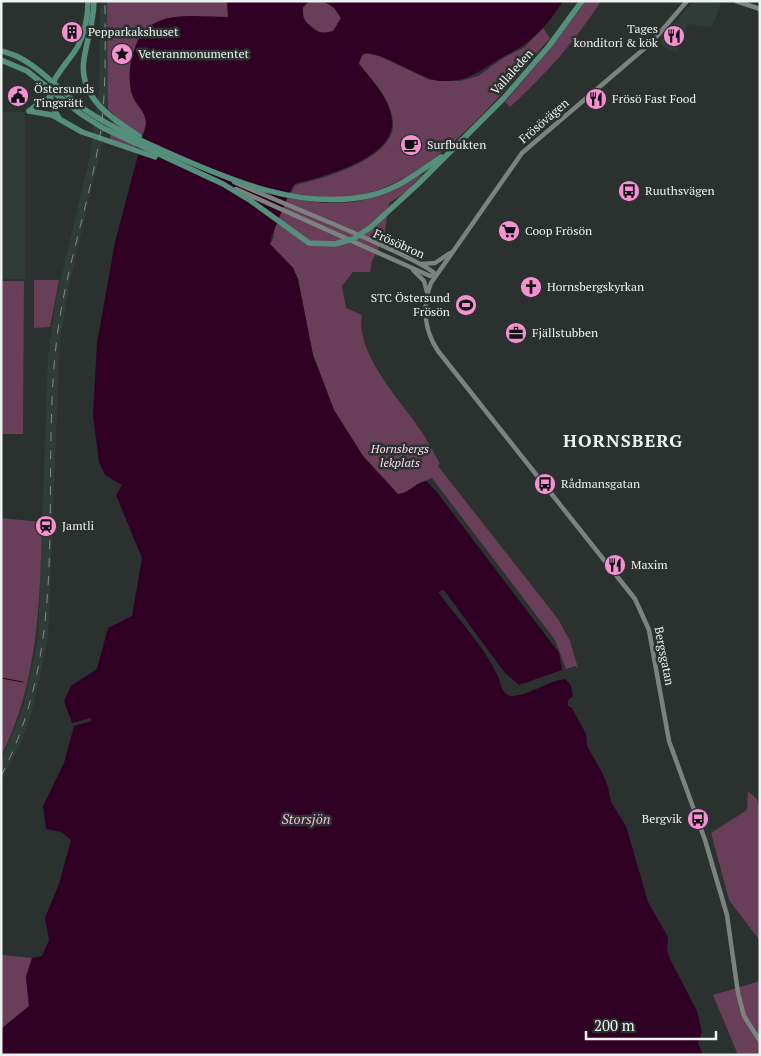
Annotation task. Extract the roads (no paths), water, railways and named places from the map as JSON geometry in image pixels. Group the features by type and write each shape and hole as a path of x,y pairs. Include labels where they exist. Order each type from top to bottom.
{"main road":[{"path":"94,1 92,26 84,65 87,88 100,107 124,127 155,147"},
{"name":"Vallaleden","path":"335,244 353,239 371,227 418,184 503,99 549,46 582,1"},
{"path":"88,3 82,37 54,79 50,96 44,105 35,106 29,111 52,114 82,132 183,166"},
{"name":"Frösöbron","path":"1,51 8,52 26,61 96,117 122,132 222,177 272,191 324,199"},
{"name":"Frösöbron","path":"1,60 27,71 81,114 103,128 223,184 252,201 309,243 335,244"},
{"path":"50,96 56,114 66,124"},
{"name":"Vallaleden","path":"324,199 349,199 381,192 409,179 451,150"}],"street":[{"name":"Frösövägen","path":"436,275 522,153 652,42 686,1"},
{"path":"736,1 760,9"},
{"name":"Frösöbron","path":"222,177 401,255 432,270 436,275 430,276 223,184"},
{"path":"418,263 436,263 453,251"},
{"path":"408,266 421,277 427,293"},
{"name":"Bergsgatan","path":"436,275 427,293 425,320 436,349 631,594 648,624 669,741 710,854 727,915 738,993 744,1016 760,1041"}],"water":[{"name":"Storsjön","path":"227,1 309,1 303,7 303,17 312,28 324,33 333,31 341,18 334,8 324,1 563,1 544,27 530,40 474,75 460,80 440,81 432,79 377,55 368,53 362,55 359,64 380,91 389,107 392,123 389,135 381,146 355,164 339,171 297,183 292,187 270,244 293,268 298,279 313,355 334,410 363,456 398,494 426,481 436,491 559,653 562,670 519,685 504,672 444,590 438,592 485,653 506,694 510,696 521,695 552,682 565,679 571,685 573,696 568,700 568,706 572,708 586,734 587,746 602,772 611,802 626,826 648,902 668,937 667,950 670,959 697,1011 702,1032 698,1043 703,1055 1,1055 1,1029 29,1006 26,977 32,958 42,956 49,940 45,918 59,884 71,840 61,832 46,829 43,806 64,763 74,726 92,721 90,718 72,723 64,701 71,686 97,669 108,628 132,616 142,558 116,495 122,485 105,475 99,462 93,415 97,343 115,242 146,125 146,120 131,91 131,62 136,45 143,33 152,25 175,17 228,17"}],"waterway":[{"path":"1,678 23,682"}],"railway":[{"path":"1,776 23,724 38,670 46,615 49,560 52,393 57,337 65,289 101,129 105,74 105,1"}],"place":[{"name":"Pepparkakshuset","path":"72,32"},
{"name":"Tages konditori & kök","path":"674,36"},
{"name":"Veteranmonumentet","path":"122,54"},
{"name":"Östersunds Tingsrätt","path":"18,96"},
{"name":"Frösö Fast Food","path":"596,99"},
{"name":"Surfbukten","path":"411,145"},
{"name":"Ruuthsvägen","path":"629,191"},
{"name":"Coop Frösön","path":"509,231"},
{"name":"Hornsbergskyrkan","path":"531,287"},
{"name":"STC Östersund Frösön","path":"466,305"},
{"name":"Fjällstubben","path":"516,333"},
{"name":"Rådmansgatan","path":"545,484"},
{"name":"Jamtli","path":"46,526"},
{"name":"Maxim","path":"615,565"},
{"name":"Bergvik","path":"698,819"}],"district":[{"name":"HORNSBERG","path":"623,441"}],"park label":[{"name":"Hornsbergs lekplats","path":"400,456"}]}
